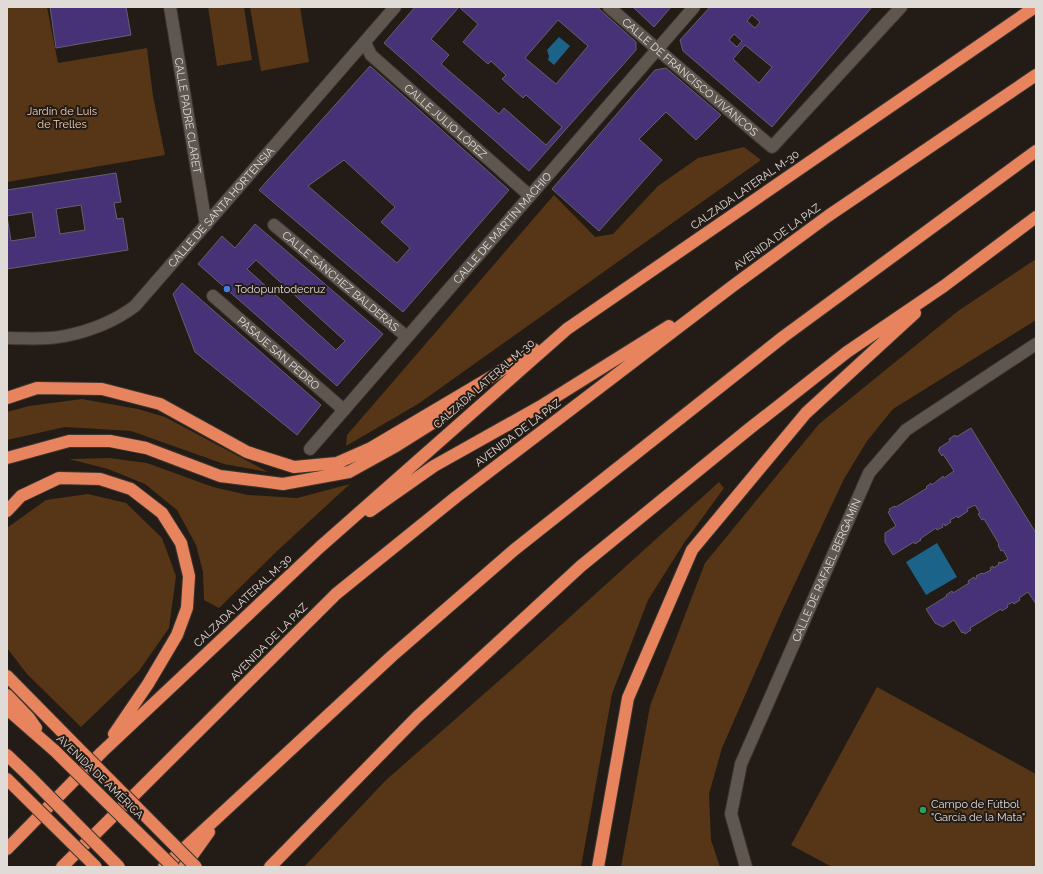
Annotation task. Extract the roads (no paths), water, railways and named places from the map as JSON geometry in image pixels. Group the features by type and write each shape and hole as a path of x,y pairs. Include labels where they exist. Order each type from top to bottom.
{"highway":[{"name":"CALZADA LATERAL M-30","path":"7,849 102,752 320,547 567,328 1035,7"},
{"name":"AVENIDA DE LA PAZ","path":"62,867 336,594 456,497 734,285 828,216 1036,75"},
{"path":"164,867 392,656 514,550 783,337 1036,151"},
{"path":"270,867 417,717 581,566 749,429 847,352 944,286 1036,217"},
{"path":"320,547 434,466 541,406 734,285"},
{"path":"598,867 628,698 692,550 806,414 944,286"},
{"path":"7,398 37,388 102,389 160,404 247,452 294,467 337,462 371,448 491,377 567,328"},
{"path":"7,458 69,441 110,441 146,448 220,476 283,484 349,472 377,458 439,419 491,377"},
{"path":"7,510 21,496 59,478 100,479 131,488 162,513 181,543 190,576 187,608 177,636 148,684 102,752"},
{"path":"7,676 196,867"},
{"path":"7,695 29,718 44,741"},
{"name":"AVENIDA DE AMÉRICA","path":"7,709 55,751 173,867"},
{"path":"7,755 119,867"},
{"path":"7,779 96,867"},
{"path":"184,867 224,811"}],"street":[{"name":"CALLE PADRE CLARET","path":"170,7 206,225"},
{"name":"CALLE DE SANTA HORTENSIA","path":"7,338 64,336 107,323 126,313 135,306 396,7"},
{"name":"CALLE DE FRANCISCO VIVANCOS","path":"609,7 772,147 900,7"},
{"name":"CALLE DE MARTÍN MACHIO","path":"310,449 529,195 694,7"},
{"name":"CALLE JULIO LÓPEZ","path":"365,43 371,55 529,195"},
{"name":"CALLE SÁNCHEZ BALDERAS","path":"274,225 407,337"},
{"name":"PASAJE SAN PEDRO","path":"213,296 344,410"},
{"name":"CALLE DE RAFAEL BERGAMÍN","path":"746,867 731,814 741,764 869,473 906,430 1036,344"}],"water":[{"path":"559,37 570,46 554,65 548,60 549,56 547,50"},
{"path":"937,543 957,577 926,595 906,562"}],"place":[{"name":"Todopuntodecruz","path":"227,289"},
{"name":"Campo de Fútbol \"García de la Mata\"","path":"923,810"}],"park label":[{"name":"Jardín de Luis de Trelles","path":"62,117"}]}
